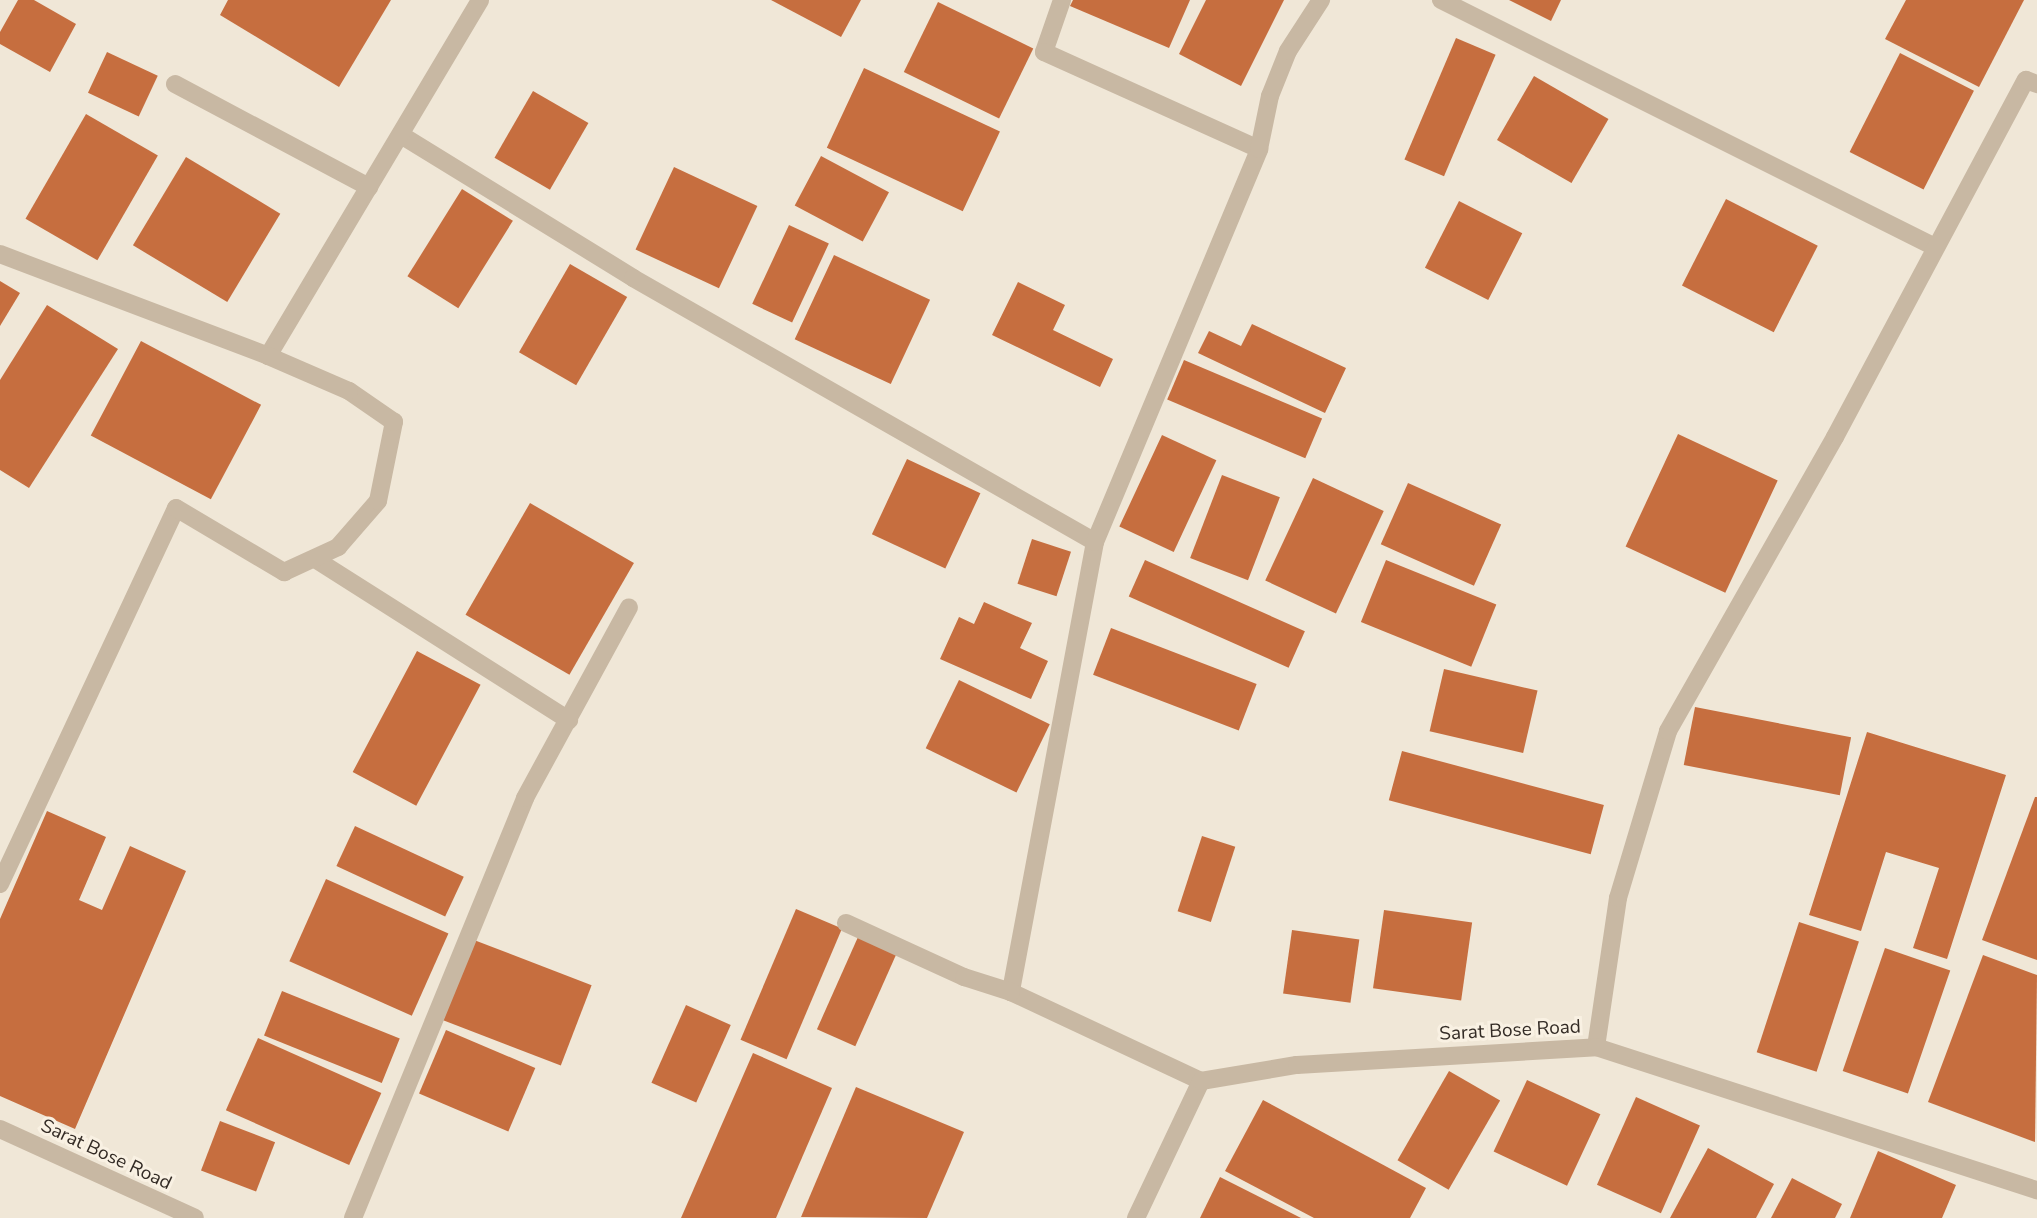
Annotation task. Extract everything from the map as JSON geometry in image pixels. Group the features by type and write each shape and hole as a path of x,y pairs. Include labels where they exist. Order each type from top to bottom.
{"street":[{"path":"268,356 480,0"},
{"path":"1062,0 1044,52 1259,149"},
{"path":"1011,992 1095,542 1259,149 1270,96 1287,51 1321,0"},
{"path":"1441,0 1935,247"},
{"path":"1596,1047 1618,898 1668,731 1835,437 2026,80 2037,84"},
{"path":"175,85 369,187"},
{"path":"401,135 633,278 1095,542"},
{"path":"0,254 268,356 349,391 394,422 378,501 338,547 284,572 176,508 0,884"},
{"path":"315,559 569,720"},
{"path":"353,1218 525,798 629,607"},
{"path":"846,923 964,977 1011,992 1201,1081 1136,1218"},
{"name":"Sarat Bose Road","path":"1201,1081 1297,1065 1596,1047 2037,1190"},
{"name":"Sarat Bose Road","path":"0,1129 195,1218"}],"building":[{"path":"18,0 34,0 76,24 50,72 0,44 0,32"},
{"path":"228,0 391,0 339,87 220,15"},
{"path":"771,0 861,0 841,37"},
{"path":"1073,0 1190,0 1169,48 1070,6"},
{"path":"1206,0 1284,0 1241,86 1179,54"},
{"path":"1509,0 1561,0 1551,21"},
{"path":"1906,0 2024,0 1979,87 1885,39"},
{"path":"938,2 1033,48 999,119 904,72"},
{"path":"1456,38 1496,55 1444,176 1404,160"},
{"path":"107,52 158,76 139,116 88,93"},
{"path":"1900,53 1974,91 1924,190 1850,152"},
{"path":"864,68 1000,131 963,211 827,148"},
{"path":"1534,76 1608,119 1571,183 1497,140"},
{"path":"533,91 588,123 550,190 494,158"},
{"path":"86,114 158,156 97,260 26,219"},
{"path":"821,156 889,192 863,242 795,205"},
{"path":"186,157 280,214 227,302 133,245"},
{"path":"674,167 757,206 719,288 636,249"},
{"path":"462,189 513,221 458,308 407,276"},
{"path":"1726,199 1818,246 1774,332 1682,285"},
{"path":"1459,201 1522,233 1488,300 1425,268"},
{"path":"789,225 829,244 792,322 752,304"},
{"path":"834,255 930,300 891,384 795,339"},
{"path":"570,264 627,297 576,385 519,352"},
{"path":"0,281 20,293 0,326"},
{"path":"1018,282 1065,305 1053,330 1113,359 1100,387 992,335"},
{"path":"47,305 118,349 29,488 0,470 0,380"},
{"path":"1252,324 1346,368 1325,413 1198,353 1209,331 1241,346"},
{"path":"141,341 261,405 211,499 91,435"},
{"path":"1184,360 1322,419 1305,458 1167,400"},
{"path":"1678,434 1778,480 1725,593 1626,546"},
{"path":"1162,435 1216,460 1174,552 1119,527"},
{"path":"907,459 980,493 945,568 872,534"},
{"path":"1222,475 1280,497 1248,580 1190,558"},
{"path":"1313,478 1384,511 1336,613 1265,580"},
{"path":"1408,483 1501,524 1474,586 1381,544"},
{"path":"530,503 634,563 569,675 466,615"},
{"path":"1032,539 1071,552 1056,596 1017,584"},
{"path":"1145,560 1305,631 1289,668 1129,597"},
{"path":"1386,560 1496,605 1471,667 1361,622"},
{"path":"984,602 1032,623 1020,648 1048,661 1031,699 940,659 959,617 974,624"},
{"path":"1111,628 1257,684 1239,731 1093,675"},
{"path":"417,651 481,685 416,806 353,772"},
{"path":"1444,669 1538,691 1523,753 1430,731"},
{"path":"959,680 1050,724 1016,793 926,748"},
{"path":"1695,707 1851,737 1840,795 1684,765"},
{"path":"1867,732 2006,775 1947,959 1913,948 1939,868 1886,852 1861,931 1809,915"},
{"path":"1402,751 1604,805 1591,854 1389,800"},
{"path":"2037,797 2037,960 1982,940"},
{"path":"47,811 106,837 79,900 102,910 130,846 186,871 75,1129 0,1096 0,919"},
{"path":"355,826 464,877 445,917 336,866"},
{"path":"1202,836 1235,847 1211,922 1178,911"},
{"path":"326,879 448,934 412,1016 289,961"},
{"path":"796,909 842,929 787,1059 741,1040"},
{"path":"1384,910 1472,922 1461,1001 1373,988"},
{"path":"1799,922 1859,941 1817,1072 1757,1052"},
{"path":"1292,930 1359,939 1350,1003 1283,993"},
{"path":"858,937 896,954 855,1046 817,1029"},
{"path":"474,940 592,985 561,1065 443,1020"},
{"path":"1885,948 1950,970 1908,1093 1843,1071"},
{"path":"1983,955 2037,975 2035,1142 1928,1102"},
{"path":"282,991 400,1039 382,1083 264,1036"},
{"path":"686,1005 731,1025 696,1103 651,1083"},
{"path":"446,1030 535,1068 508,1131 419,1094"},
{"path":"258,1038 381,1093 349,1165 226,1110"},
{"path":"753,1053 832,1088 776,1218 681,1218"},
{"path":"1449,1071 1500,1100 1449,1190 1398,1160"},
{"path":"1527,1080 1600,1114 1567,1186 1494,1152"},
{"path":"856,1087 964,1132 927,1218 801,1217"},
{"path":"1636,1097 1700,1125 1661,1213 1597,1185"},
{"path":"1263,1100 1426,1188 1410,1218 1314,1218 1225,1171"},
{"path":"220,1121 275,1142 256,1192 201,1170"},
{"path":"1708,1148 1774,1184 1756,1218 1670,1218"},
{"path":"1878,1151 1956,1185 1942,1218 1850,1218"},
{"path":"1220,1177 1301,1218 1200,1218"},
{"path":"1792,1178 1842,1204 1835,1218 1771,1218"}]}
